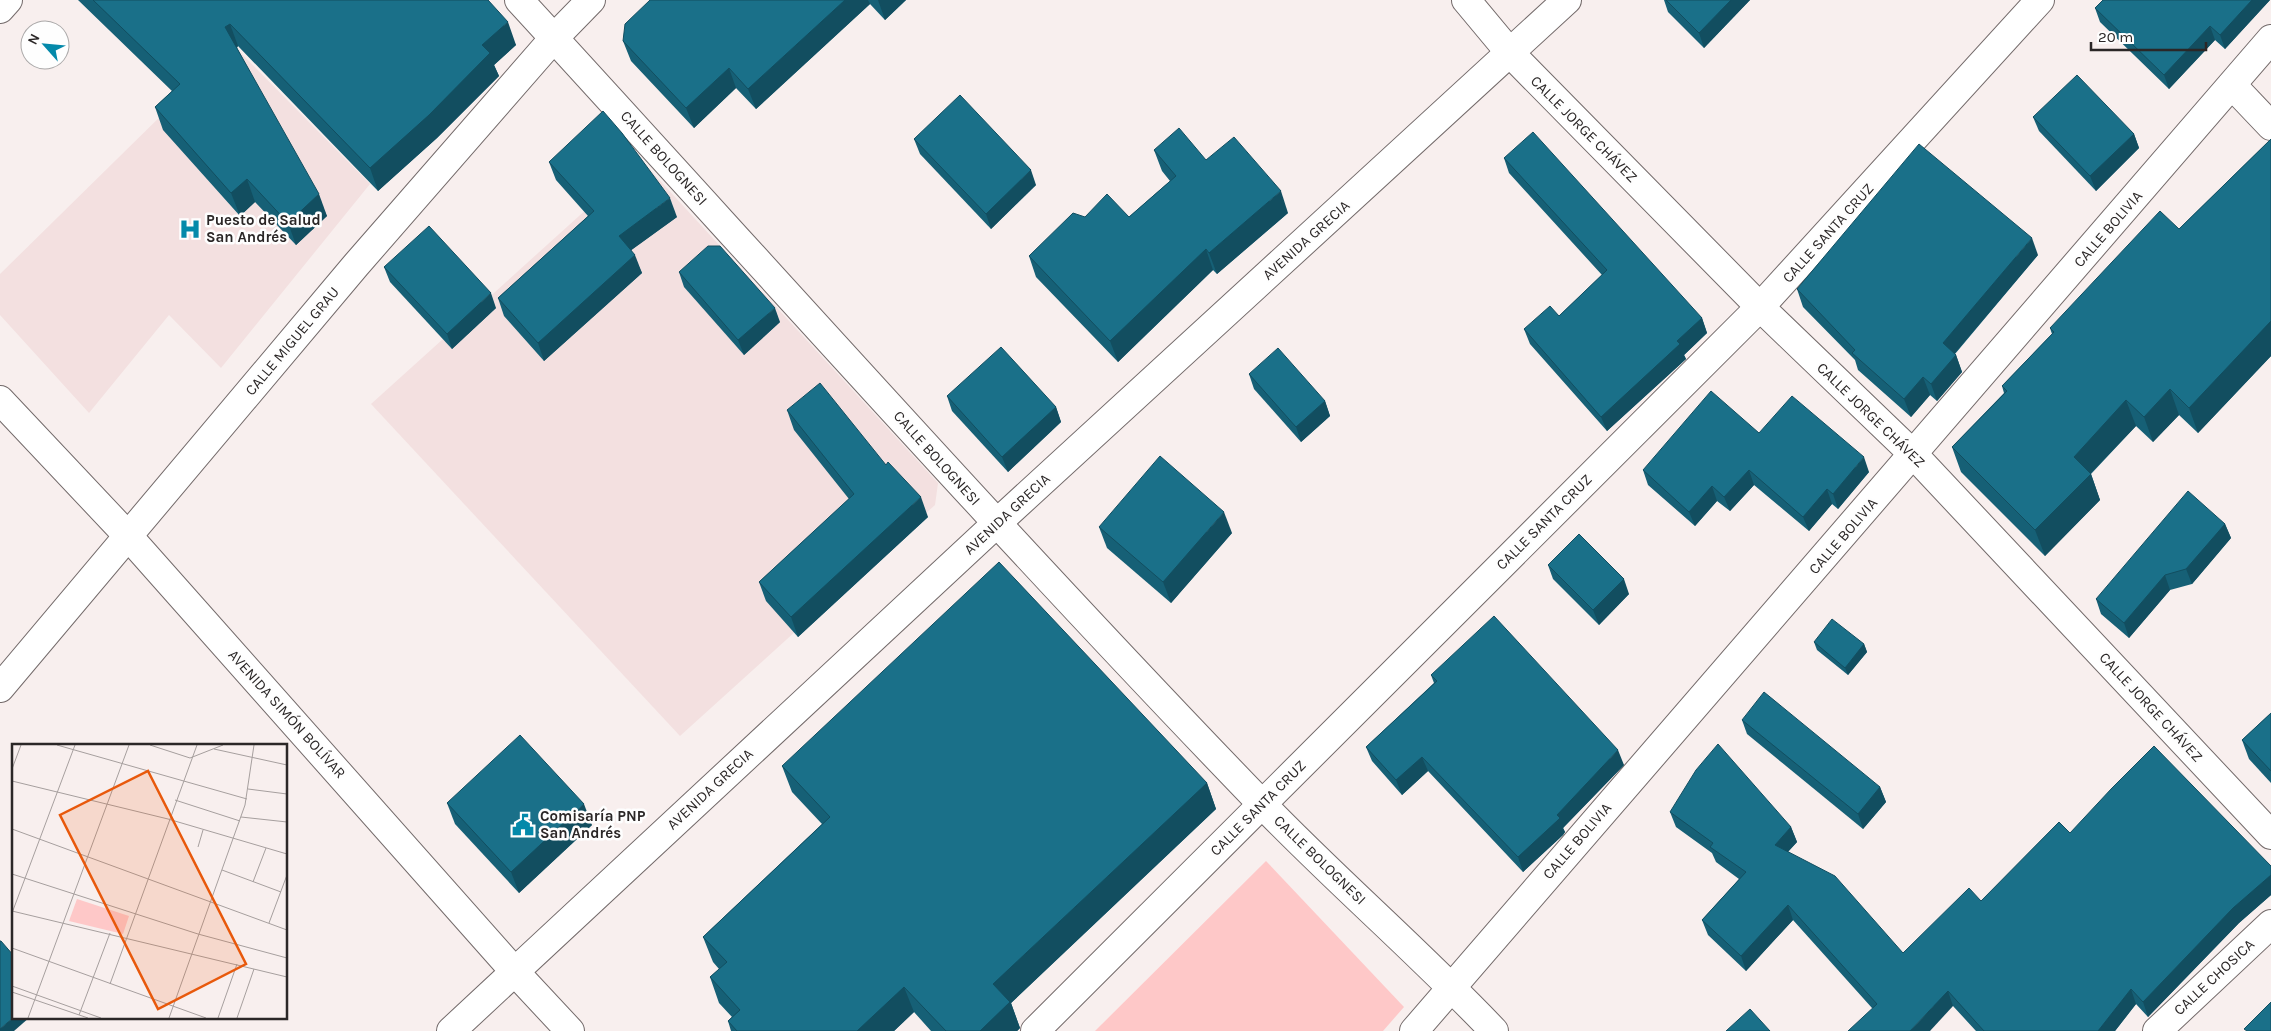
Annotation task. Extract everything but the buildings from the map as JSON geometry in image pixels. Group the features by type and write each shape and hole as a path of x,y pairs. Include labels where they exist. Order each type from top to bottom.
{"street":[{"path":"0,9 8,0"},
{"name":"CALLE BOLOGNESI","path":"519,0 997,523 1262,804 1451,986 1494,1031"},
{"name":"CALLE MIGUEL GRAU","path":"0,688 356,265 554,38 591,0"},
{"name":"CALLE JORGE CHÁVEZ","path":"1466,0 1511,54 1760,307 1914,455 2271,835"},
{"name":"AVENIDA GRECIA","path":"451,1031 997,523 1511,54 1567,0"},
{"name":"CALLE SANTA CRUZ","path":"1035,1031 1760,307 2040,0"},
{"name":"CALLE BOLIVIA","path":"1414,1031 2271,40"},
{"path":"2232,85 2271,126"},
{"name":"AVENIDA SIMÓN BOLÍVAR","path":"0,400 129,536 514,972 570,1031"},
{"name":"CALLE CHOSICA","path":"2157,1031 2271,924"}],"shaded area":[{"name":"Puesto de Salud San Andrés","path":"233,45 370,184 221,368 169,315 89,413 0,315 0,274"},
{"path":"641,160 938,483 935,505 680,736 371,404"},
{"path":"1266,861 1404,1007 1383,1031 1095,1031"}],"place":[{"name":"Puesto de Salud San Andrés","path":"190,229"},
{"name":"Comisaría PNP San Andrés","path":"523,825"}]}
